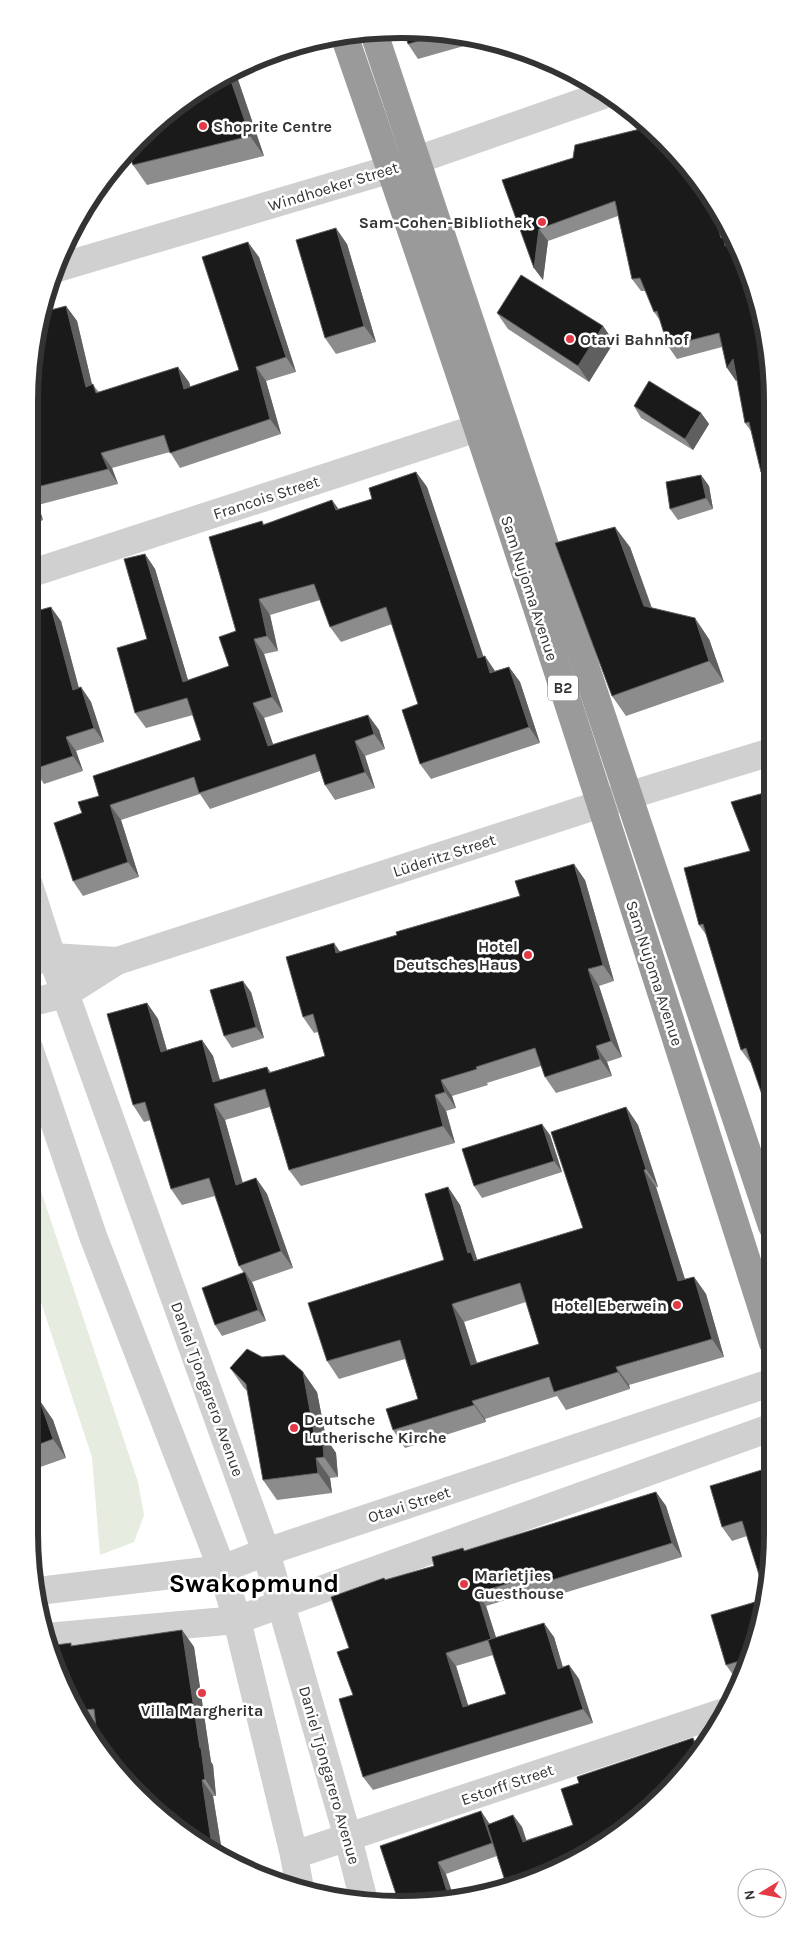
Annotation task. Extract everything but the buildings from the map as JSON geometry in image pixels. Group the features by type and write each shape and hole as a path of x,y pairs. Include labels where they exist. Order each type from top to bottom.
{"highway":[{"name":"Sam Nujoma Avenue","path":"375,38 403,164 476,428 602,804 764,1315"},
{"name":"Sam Nujoma Avenue","path":"347,42 403,164 503,420 764,1202"}],"street":[{"name":"Windhoeker Street","path":"63,266 403,164 599,96"},
{"name":"Francois Street","path":"38,571 503,420"},
{"name":"Lüderitz Street","path":"38,1001 66,994 117,961 602,804 764,754"},
{"name":"Daniel Tjongarero Avenue","path":"38,946 40,959 66,994 266,1552 362,1893"},
{"name":"Lüderitz Street","path":"40,959 117,961"},
{"path":"38,1074 93,1236 222,1569 237,1620 298,1880"},
{"name":"Otavi Street","path":"42,1590 222,1569 266,1552 764,1385"},
{"path":"53,1636 237,1620 764,1430"},
{"name":"Estorff Street","path":"294,1855 715,1715"}],"shaded area":[{"path":"38,1182 138,1482 144,1515 134,1542 100,1555 92,1457 38,1293"}],"place":[{"name":"Shoprite Centre","path":"203,126"},
{"name":"Sam-Cohen-Bibliothek","path":"542,222"},
{"name":"Otavi Bahnhof","path":"570,339"},
{"name":"Hotel Deutsches Haus","path":"528,955"},
{"name":"Hotel Eberwein","path":"677,1305"},
{"name":"Deutsche Lutherische Kirche","path":"294,1428"},
{"name":"Marietjies Guesthouse","path":"464,1584"},
{"name":"Villa Margherita","path":"202,1693"}],"district":[{"name":"Swakopmund","path":"254,1583"}]}
